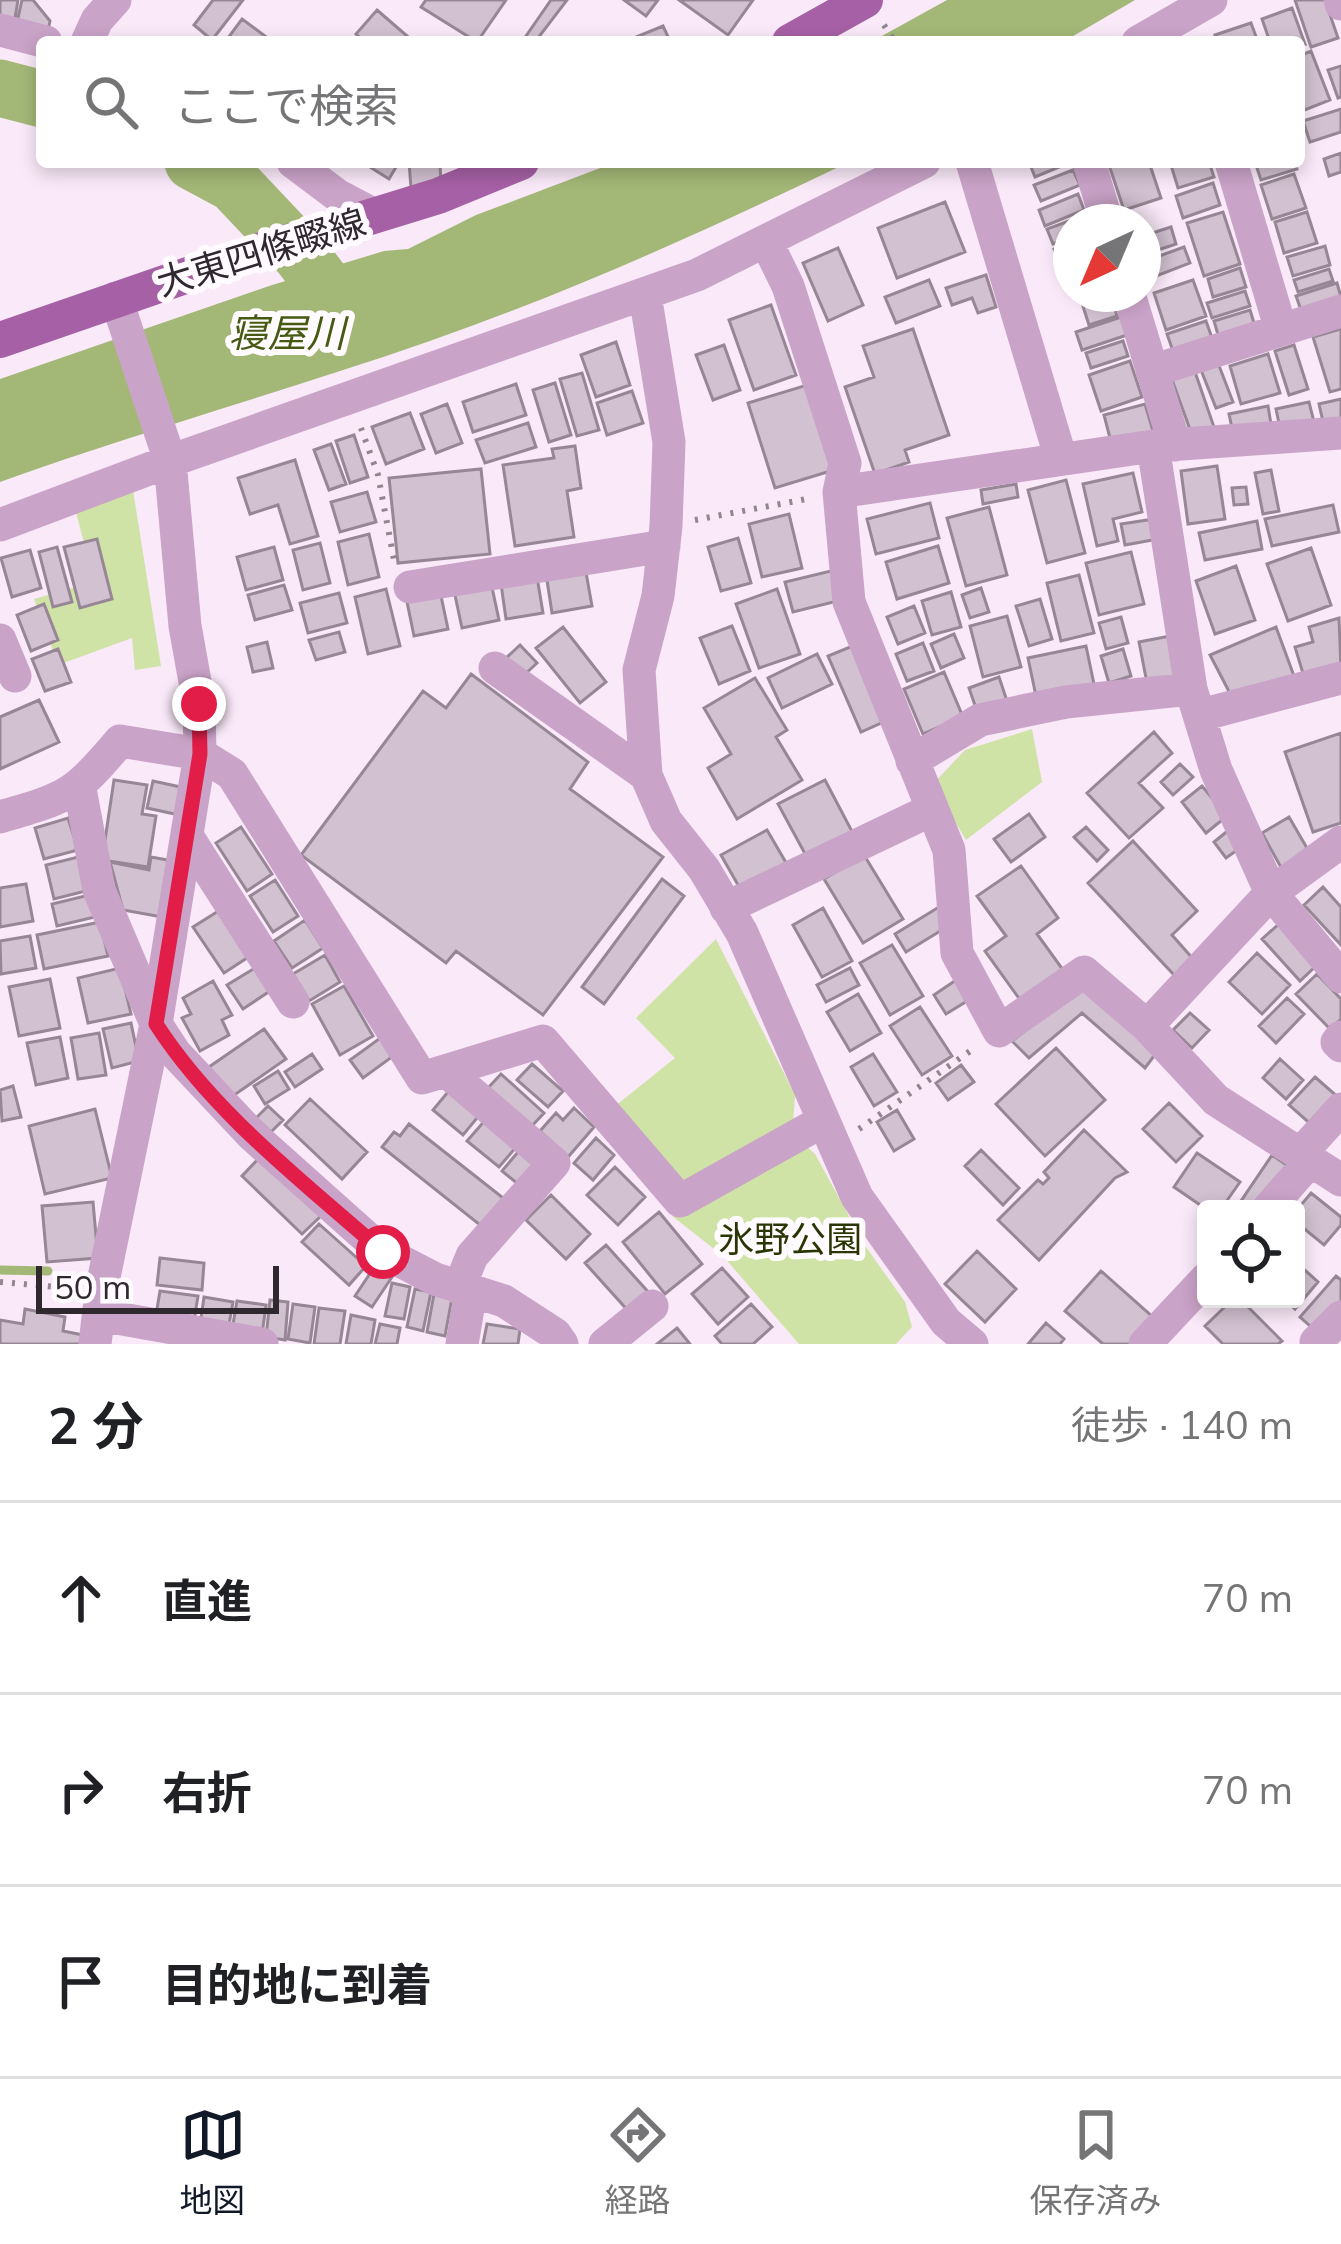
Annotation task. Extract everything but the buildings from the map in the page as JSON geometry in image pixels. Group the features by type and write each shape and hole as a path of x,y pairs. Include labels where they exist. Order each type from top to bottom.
{"main road":[{"path":"806,36 873,11"},
{"name":"大東四條畷線","path":"0,340 240,257 437,196 506,168"}],"street":[{"path":"90,36 115,0"},
{"path":"1154,36 1198,19"},
{"path":"0,30 36,39"},
{"path":"308,168 368,219"},
{"path":"0,525 167,451 351,398 645,295 767,243 912,168"},
{"path":"973,168 1061,458"},
{"path":"1091,168 1102,204"},
{"path":"1233,168 1281,330"},
{"path":"767,243 788,286 845,463 839,492 849,602 949,850 957,953 998,1031 1084,972 1147,1026 1216,1100 1341,1180"},
{"path":"645,295 669,442 658,596 639,670 646,776 666,821 704,868 742,933 857,1197 946,1337"},
{"path":"116,298 167,451 185,626 199,704 200,754 156,1024 98,1317 262,1344"},
{"path":"1152,371 1341,311"},
{"path":"1134,312 1152,371 1164,445 1196,702 1216,770 1271,893 1341,976"},
{"path":"839,492 1164,445 1341,433"},
{"path":"410,587 664,546"},
{"path":"0,640 15,676"},
{"path":"495,668 646,776"},
{"path":"912,760 980,720 1066,702 1196,702 1341,677"},
{"path":"0,817 80,789 120,741 200,754 232,774 422,1078 543,1041 680,1201 830,1133"},
{"path":"80,789 99,890 156,1024 175,1053 252,1135 383,1252 465,1290 504,1301 555,1334 562,1344"},
{"path":"726,908 931,810"},
{"path":"188,836 293,1003"},
{"path":"1147,1026 1271,893 1341,842"},
{"path":"446,1071 554,1162 472,1256 462,1344"},
{"path":"1274,1200 1341,1109"},
{"path":"1145,1344 1197,1289"},
{"path":"605,1344 652,1306"},
{"path":"1316,1342 1341,1316"}],"path":[{"path":"873,11 891,36"},
{"path":"351,398 378,475 398,578 410,587"},
{"path":"703,519 839,492"},
{"path":"830,1133 998,1031"},
{"path":"0,1282 98,1317"}],"green space":[{"path":"133,490 161,666 135,670 132,638 58,665 34,599 94,582 76,512"},
{"path":"1032,729 1042,782 966,840 933,784 965,750"},
{"path":"716,939 795,1095 793,1125 681,1185 614,1107 675,1058 636,1018"},
{"name":"氷野公園","path":"805,1145 905,1302 912,1327 896,1344 799,1344 723,1256 672,1216"}],"water":[{"path":"947,0 1135,0 1073,36 882,36"},
{"name":"寝屋川","path":"600,168 836,168 641,258 481,323 0,482 0,379 269,286 384,251 408,249 476,215"}],"waterway":[{"path":"0,88 36,97"},
{"path":"204,168 234,184 301,255 341,308"},
{"path":"0,1270 48,1271"}],"route":[{"path":"199,704 200,754 156,1024 175,1053 252,1135 383,1252"}]}
